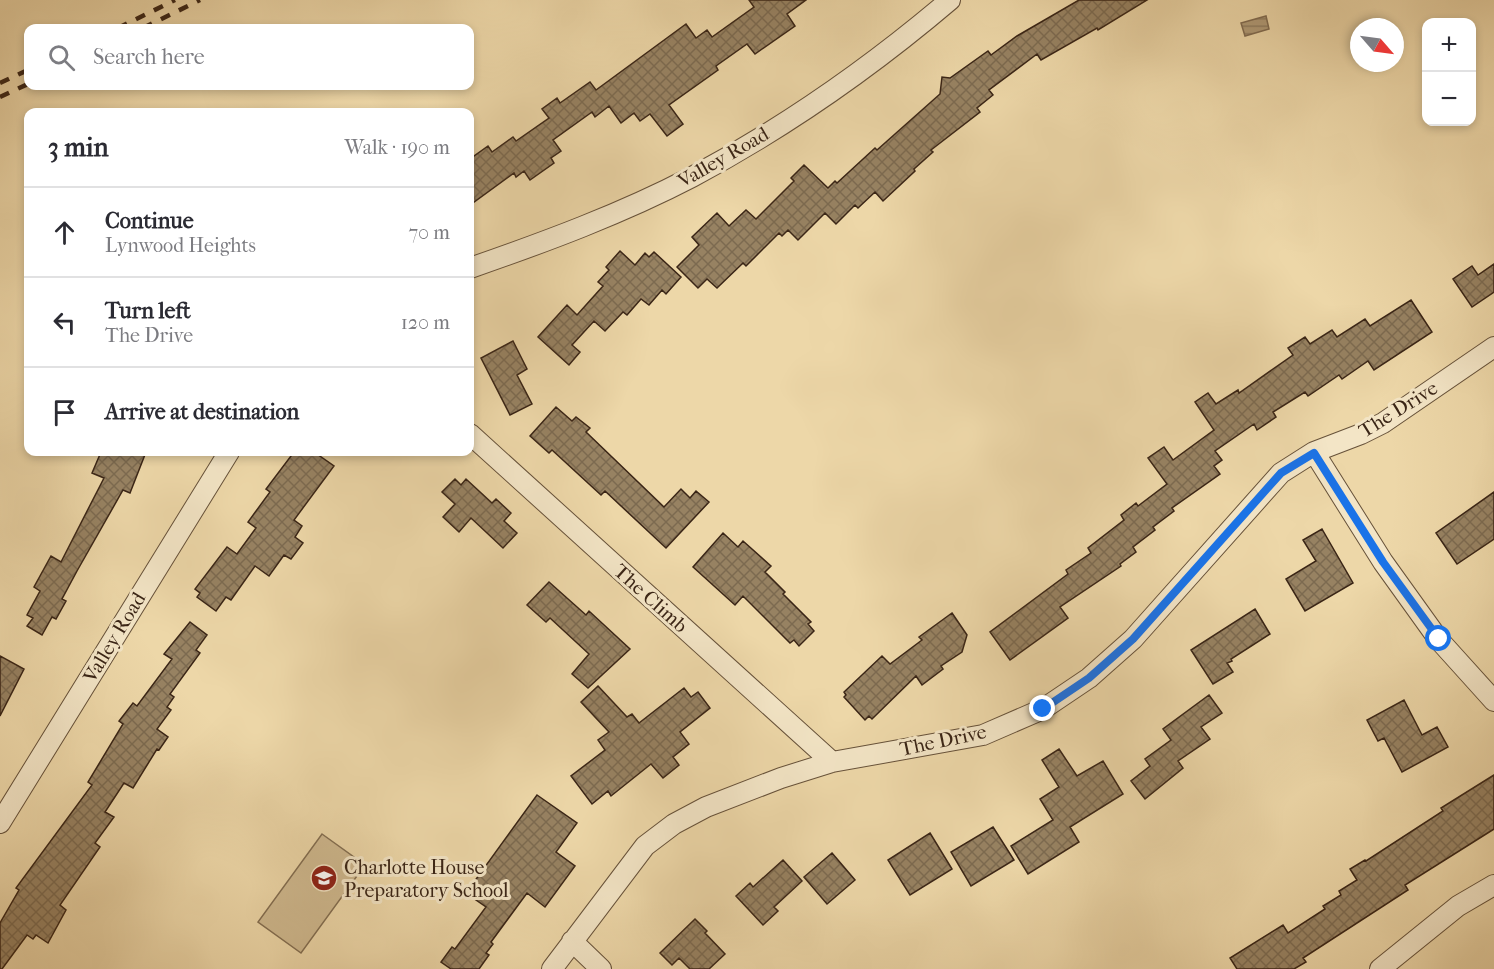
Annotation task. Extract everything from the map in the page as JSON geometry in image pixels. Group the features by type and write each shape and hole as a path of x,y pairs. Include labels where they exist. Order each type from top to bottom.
{"street":[{"name":"Valley Road","path":"474,266 611,215 692,176 811,106 896,45 950,0"},
{"name":"The Drive","path":"552,969 645,846 674,824 717,802 832,762 983,735 1043,709 1089,678 1133,639 1281,473 1314,453 1383,423 1494,347"},
{"name":"The Climb","path":"474,438 832,762"},
{"path":"1314,453 1383,562 1432,630 1494,701"},
{"name":"Valley Road","path":"0,823 125,617 226,456"},
{"path":"1380,969 1458,906 1494,885"},
{"path":"572,941 601,969"}],"shaded area":[{"path":"1266,16 1269,29 1245,36 1241,23"},
{"path":"322,834 365,865 301,953 258,922"}],"building":[{"path":"749,0 806,0 787,14 795,26 755,54 747,44 716,66 718,70 669,105 683,124 667,136 650,114 640,121 634,113 621,123 609,106 595,117 592,112 553,140 561,151 551,158 554,163 530,180 524,171 516,177 514,173 474,202 474,156 488,146 492,152 513,137 516,141 549,118 542,109 557,98 560,103 590,82 596,90 686,24 696,38 707,30 712,37 754,7"},
{"path":"1079,0 1147,0 1098,30 1097,28 1041,60 1037,54 989,90 993,95 977,108 980,112 931,150 933,152 883,201 875,192 858,208 855,205 836,224 825,213 798,240 788,230 782,236 779,233 746,266 743,263 717,288 707,279 698,288 677,267 699,245 692,237 717,213 729,226 746,210 756,219 794,181 791,178 804,165 828,188 835,181 837,183 940,94 942,77 950,78 988,51 991,55 1017,36"},
{"path":"620,251 635,265 645,253 649,257 654,252 681,277 666,294 662,290 649,305 641,299 627,315 623,312 605,331 594,321 572,345 580,352 569,365 538,337 567,305 577,315 603,286 598,282 609,270 606,267"},
{"path":"1494,264 1494,292 1472,307 1453,279 1472,266 1478,275"},
{"path":"1411,300 1432,332 1374,370 1368,361 1342,379 1339,375 1308,396 1305,392 1273,412 1276,417 1257,430 1254,424 1215,451 1222,460 1214,466 1220,474 1172,508 1174,511 1153,527 1155,530 1133,547 1136,552 1120,564 1121,566 1060,607 1068,618 1010,660 990,632 1068,574 1066,570 1091,553 1088,548 1124,520 1121,515 1136,503 1138,506 1167,484 1148,458 1164,447 1173,460 1214,430 1195,402 1208,393 1216,404 1238,390 1239,393 1293,355 1288,348 1305,337 1310,344 1332,330 1337,337 1365,319 1370,326"},
{"path":"513,341 527,369 517,375 532,404 510,415 481,358"},
{"path":"556,407 572,421 576,417 590,428 586,432 664,507 681,489 690,498 696,491 709,502 666,548 605,491 601,495 552,450 549,453 530,436"},
{"path":"99,456 144,456 130,493 123,490 62,599 66,601 56,619 52,617 42,635 27,626 33,618 27,615 40,591 34,587 51,556 61,562 104,478 92,473"},
{"path":"291,456 320,456 334,466 294,520 302,526 295,537 303,543 291,559 284,555 269,576 255,566 231,600 226,597 216,611 197,597 200,593 195,589 227,547 237,554 256,528 248,522 270,492 266,489"},
{"path":"455,479 461,485 466,479 492,503 496,499 511,513 504,521 517,533 503,548 471,518 459,532 443,517 455,504 442,492"},
{"path":"1494,492 1494,539 1457,564 1436,533"},
{"path":"1322,529 1353,583 1305,611 1286,579 1316,561 1303,540"},
{"path":"723,533 738,547 743,541 771,566 765,572 811,622 808,624 814,631 799,646 794,640 790,643 743,596 735,605 693,567"},
{"path":"549,582 586,615 589,611 630,649 588,688 572,674 589,654 550,618 546,622 527,605"},
{"path":"1255,609 1270,634 1231,659 1232,661 1227,663 1233,672 1213,684 1191,650"},
{"path":"952,613 967,635 962,652 941,666 943,669 922,685 916,676 872,719 869,716 865,720 844,697 846,695 844,692 882,656 890,664 922,640 919,637"},
{"path":"190,622 207,635 196,650 200,653 170,694 174,697 167,707 171,710 157,729 168,737 159,750 157,749 133,788 124,783 105,812 114,817 95,843 100,847 60,905 66,910 48,943 36,935 33,939 27,935 0,969 0,923 19,890 16,888 92,785 88,782 123,724 119,721 133,703 137,706 172,659 164,654"},
{"path":"0,656 24,669 0,716"},
{"path":"598,686 627,717 632,714 639,723 684,688 691,697 698,692 710,708 680,732 689,744 673,757 679,765 663,778 651,764 611,796 608,791 592,804 571,776 605,750 598,740 609,732 581,702"},
{"path":"1209,695 1222,713 1201,727 1210,739 1178,761 1183,768 1145,799 1131,781 1150,766 1145,759 1171,740 1163,729"},
{"path":"1404,700 1422,735 1437,727 1448,747 1402,772 1384,738 1378,741 1367,720"},
{"path":"1059,749 1077,776 1103,761 1123,794 1070,827 1079,842 1028,874 1011,846 1053,820 1040,799 1059,787 1042,760"},
{"path":"1494,775 1494,829 1405,885 1408,890 1303,958 1306,962 1294,969 1237,969 1230,958 1283,925 1288,933 1325,909 1323,906 1341,895 1339,891 1357,880 1350,869 1443,811 1441,808"},
{"path":"537,795 577,823 556,852 575,866 545,907 527,893 491,942 493,944 486,953 489,955 479,969 451,969 441,962 452,947 455,949 486,907 466,893"},
{"path":"993,827 1014,860 971,886 951,852"},
{"path":"930,833 952,869 910,895 888,860"},
{"path":"832,853 855,880 827,904 804,877"},
{"path":"783,860 802,881 774,907 778,911 763,925 736,896 750,883 753,887"},
{"path":"695,919 725,954 709,969 690,969 679,958 672,965 660,953"}],"railway":[{"path":"126,24 175,0"},
{"path":"151,24 200,0"},
{"path":"0,83 24,72"},
{"path":"0,97 24,86"}],"place":[{"name":"Charlotte House Preparatory School","path":"324,878"}],"route":[{"path":"1043,709 1089,678 1133,639 1281,473 1314,453 1383,562 1439,639"}]}
